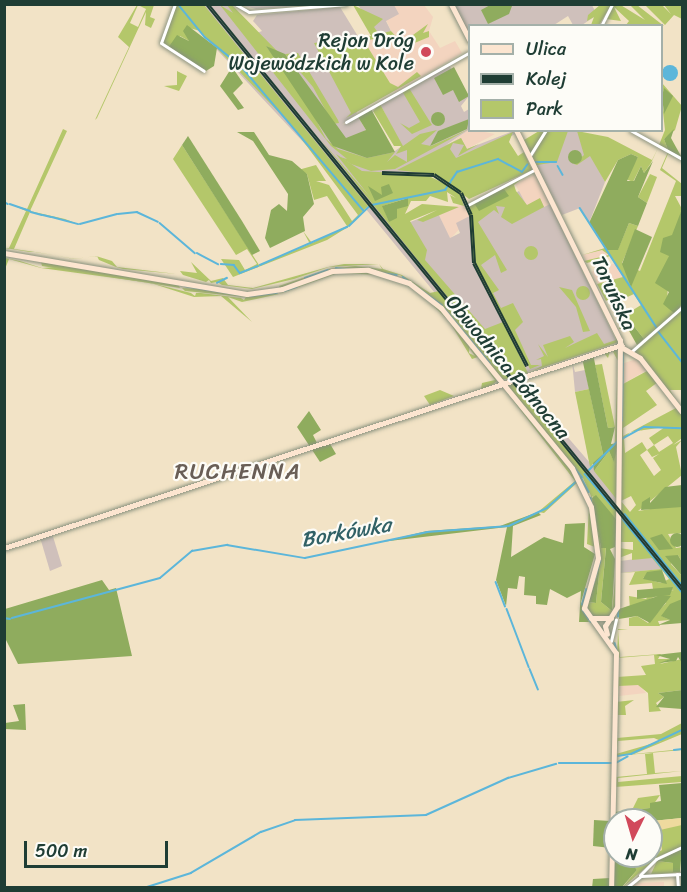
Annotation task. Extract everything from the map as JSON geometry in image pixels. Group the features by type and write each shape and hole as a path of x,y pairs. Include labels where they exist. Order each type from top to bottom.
{"street":[{"path":"235,4 249,12 347,4"},
{"path":"451,4 468,37"},
{"path":"602,24 612,4"},
{"path":"175,5 161,43 204,71"},
{"path":"346,122 468,52"},
{"name":"Toruńska","path":"517,132 621,346 614,619"},
{"path":"529,157 545,132"},
{"path":"634,132 682,159"},
{"path":"466,206 536,170"},
{"name":"Obwodnica Północna","path":"4,253 247,294 279,290 337,270 385,273 434,300 504,382 587,493 598,551 586,597 588,613 601,624 616,657 611,888"},
{"path":"631,352 682,307"},
{"path":"4,548 504,382 621,346 631,352 682,412"},
{"path":"601,624 614,619 611,642"},
{"path":"626,888 656,859 682,847"},
{"path":"677,874 678,888"},
{"path":"639,876 682,874"}],"shaded area":[{"path":"175,5 232,5 257,33 262,31 253,21 257,15 340,7 359,38 319,43 357,113 342,125 358,117 366,130 357,135 392,153 402,146 380,104 449,65 468,94 461,106 464,112 468,110 468,130 446,145 461,138 467,149 514,132 515,134 472,158 419,175 374,200 396,228 437,211 450,238 460,233 456,223 519,191 527,206 540,199 544,207 550,204 617,342 515,376 621,499 621,506 682,581 682,595 662,569 620,573 620,561 652,557 365,208"},
{"path":"240,5 317,5 256,9"},
{"path":"358,5 394,5 399,14 386,21 391,31 379,35"},
{"path":"394,5 424,5 433,17 429,31 440,48 455,41 462,53 395,93 364,41 393,35 386,20 398,14"},
{"path":"454,5 592,5 597,15 584,24 572,24 568,16 556,24 468,24 468,33"},
{"path":"468,130 468,132 495,134 467,149 461,138 447,146"},
{"path":"567,132 579,132 605,182 589,223 580,208 562,215 535,163"},
{"path":"535,174 550,204 544,207 527,206 515,184"},
{"path":"459,205 472,207 473,215 450,239 437,211"},
{"path":"605,248 610,256 587,263 583,255"},
{"path":"615,263 623,277 599,286 591,272"},
{"path":"637,359 647,370 623,384 624,363"},
{"path":"572,361 575,372 585,370 589,389 575,392"},
{"path":"51,530 62,566 50,571 39,534"},
{"path":"638,684 646,693 619,696 619,686"},
{"path":"664,882 664,887 627,888 633,883"}],"green space":[{"path":"492,4 512,6 509,14 488,24 481,10"},
{"path":"619,4 645,20 630,5 637,5 661,24 627,24 629,21 614,7 621,21 606,19 613,5"},
{"path":"137,5 138,5 154,5 150,17 155,19 151,28 145,25 146,12 95,120 129,47 118,37","holes":["138,5 146,9 138,27 130,23"]},
{"path":"175,5 204,5 368,206 348,227 327,240 233,277 221,259 239,260 245,270 257,264 247,249 236,255 173,159 182,145 259,265 310,244 303,231 312,243 347,226 327,196 314,200 307,174 298,170 316,165 326,181 316,181 329,185 352,221 358,215 291,125 200,31 186,27 189,41 180,36 168,48 162,45"},
{"path":"220,5 233,13 227,5 232,5 280,54 266,46 304,97 326,139 338,149 367,158 395,152 387,162 395,155 407,162 407,150 396,154 401,146 394,146 373,111 380,104 403,146 420,134 437,130 421,144 431,146 468,129 395,169 371,171 351,164 340,157 347,159 331,146"},
{"path":"353,5 383,19 374,27 379,34 391,31 402,43 428,24 423,33 429,31 429,37 400,49 393,35 364,41 390,83 398,87 417,72 421,76 346,118 351,113 314,43 371,36"},
{"path":"600,5 611,5 600,24 591,24 594,17 587,21 588,15"},
{"path":"645,5 662,5 671,14 664,5 682,5 682,19 674,15 665,25"},
{"path":"187,25 217,48 214,66 206,71 168,48 177,35 189,41 183,31"},
{"path":"266,46 285,54 346,138 366,130 358,117 371,109 395,152 367,158 333,146"},
{"path":"298,53 339,123 333,124 313,87 285,54"},
{"path":"232,67 243,83 233,93 244,108 238,110 220,86"},
{"path":"454,67 468,97 459,102 453,90 443,95 434,78"},
{"path":"177,71 187,76 179,91 164,86 177,85"},
{"path":"663,84 682,106 673,137 675,130 664,139 668,150 659,145 665,130 663,108 664,113 669,98 664,89 663,92"},
{"path":"409,88 432,125 412,134 400,123 409,128 420,122 402,91"},
{"path":"664,88 673,96 664,114 663,105"},
{"path":"435,112 441,112 445,119 441,126 435,126 431,122 431,116"},
{"path":"468,119 467,129 430,146 438,131"},
{"path":"63,129 67,131 30,211 78,224 30,212 14,249 35,252 5,248 9,248 26,211 10,204 27,209"},
{"path":"674,129 671,138 682,158 668,150 664,139"},
{"path":"237,132 254,132 269,155 292,161 307,174 314,204 303,217 305,231 270,248 265,238 271,210 279,204 287,211 288,194 253,141"},
{"path":"513,132 509,142 518,156 524,152 532,170 469,199 437,175 397,170 461,138 467,149 479,144 458,156 464,145 453,143 450,149 456,158"},
{"path":"537,132 544,132 530,154 519,134 524,140"},
{"path":"546,132 568,132 557,162 537,165 539,171 532,158"},
{"path":"577,132 608,137 652,160 658,148 651,163 644,173 641,166 633,182 626,179 638,157 631,154 618,160 605,182 590,156 577,165 574,164 584,155"},
{"path":"188,136 260,251 252,255 182,145"},
{"path":"321,140 370,197 336,154 362,171 427,175 459,191 464,206 453,203 450,195 456,198 447,192 448,202 430,196 426,201 411,201 405,214 422,204 459,207 423,222 417,220 437,210 410,221 427,250 425,260 485,329 503,322 528,373 513,378","holes":["407,198 389,222 383,206"]},
{"path":"572,150 578,150 582,157 578,164 572,164 568,160 568,154"},
{"path":"668,152 682,160 668,154 662,168 682,184 682,196 675,196 682,209 669,255 667,306 675,314 644,339 625,315 641,305 634,294 623,299 619,292 606,301 597,284 623,277 610,256 587,263 584,261 609,255 602,250 582,255 605,248 579,208 607,249 618,249 629,223 638,226 622,263 640,271 676,181 660,170"},
{"path":"631,154 638,157 627,181 634,181 641,166 644,173 653,161 638,197 647,203 638,226 629,223 618,250 607,250 589,223 618,160"},
{"path":"650,174 657,177 647,203 638,197"},
{"path":"524,177 514,185 516,191 527,205 540,198 544,207 512,224 501,217 505,207 496,206 499,214 494,210 478,222 507,270 501,273 495,255 481,265 499,290 493,293 501,308 513,303 523,322 515,330 531,365 540,365 530,369 473,262 469,206"},
{"path":"389,184 393,193 375,201 368,186 382,195 381,187"},
{"path":"504,189 509,196 479,211 474,203"},
{"path":"408,198 408,206 397,209 397,218 389,222 382,206"},
{"path":"682,209 682,304 675,314 663,304 669,292 655,283 669,256 660,252 663,238 672,235"},
{"path":"635,229 652,237 631,287 622,264"},
{"path":"528,246 534,246 538,253 534,260 528,260 524,256 524,250"},
{"path":"97,256 112,261 117,267 177,274 123,269 116,267 99,260"},
{"path":"5,258 20,261 42,268 65,267 146,282 41,268 9,259 5,269"},
{"path":"41,262 178,284 180,288 42,266"},
{"path":"191,262 211,281 223,278 228,285 253,288 328,267 344,264 379,264 329,267 294,279 252,289 222,285 217,282 211,283 209,280 206,282 183,275 180,271 197,273"},
{"path":"379,264 383,269 402,275 430,293 439,291 510,379 500,379 442,307 400,275 342,268 280,288 279,286 330,269 355,266 382,269"},
{"path":"357,270 380,273 414,288 381,275 338,273 279,294 312,279 332,273"},
{"path":"153,284 195,296 196,293 201,293 241,298 244,300 246,297 185,291 182,288 279,294 242,302 228,297 252,322 221,296 194,297"},
{"path":"583,286 588,288 590,293 588,298 583,300 578,298 576,293 578,288"},
{"path":"559,287 572,290 590,331 583,332 576,307"},
{"path":"418,290 433,301 470,343 469,353 475,356 470,349 473,348 497,381 481,389 482,383 495,380 478,357 472,359 449,321"},
{"path":"682,310 682,390 670,390 676,401 634,351"},
{"path":"625,315 644,339 637,345 628,329 619,329"},
{"path":"597,333 604,344 616,340 615,335 619,342 532,371 542,366 541,359 536,360 544,356 538,344 548,357 543,345 570,336 574,342 565,348"},
{"path":"616,346 620,349 618,501 594,471 609,451 614,461 618,361 611,348 608,358 602,351 570,362"},
{"path":"623,351 623,384 647,371 658,382 646,391 657,405 623,428 623,436 630,433 624,439 625,453 642,442 647,450 654,445 649,438 665,427 631,432 676,408 682,413 682,438 673,445 682,440 676,447 682,475 638,511 682,504 682,533 668,534 676,548 682,547 682,562 678,555 671,564 682,576 682,586 619,509","holes":["668,436 673,443 659,452 654,445","647,450 652,457 659,454 653,458 661,470 654,476 640,455","631,496 636,505 630,512 621,501"]},
{"path":"593,354 608,428 615,427 611,444 618,443 614,462 609,451 594,471 593,463 603,454 582,358"},
{"path":"602,364 615,427 608,428 595,365"},
{"path":"511,380 617,510 615,547 616,519 592,496 601,547 606,547 601,602 612,611 617,561 615,606 609,618 594,618 587,607 588,602 596,603 601,554 598,572 588,601 599,554 591,496 582,476 506,386"},
{"path":"502,386 568,465 589,506 577,483 544,513 538,512 575,481"},
{"path":"589,389 603,454 590,467 575,392"},
{"path":"440,390 454,396 430,405 424,396"},
{"path":"309,411 321,430 313,435 318,445 329,442 336,454 320,462 297,427"},
{"path":"682,485 682,507 641,510 642,502 650,497 650,503 665,487"},
{"path":"596,495 616,519 615,547 610,549 615,559 612,611 601,602 606,548 601,548 592,498"},
{"path":"589,508 595,547 587,544"},
{"path":"538,512 541,515 513,526 511,557 544,537 563,543 565,524 585,523 584,547 595,554 581,602 589,622 579,622 581,591 567,598 550,589 547,605 536,604 536,596 524,595 525,577 519,576 517,589 508,588 506,606 496,580 507,527 381,542 427,531 500,526"},
{"path":"619,512 682,590 682,599 662,616 670,620 658,621 660,626 629,626 629,618 637,616 648,623 666,603 656,596 630,609 629,596 646,599 650,594 674,590 653,589 652,583 629,585 635,572 620,573 661,569 652,558 632,560 632,553 619,558 619,548 633,550 633,542 620,542","holes":["662,570 669,579 661,583 643,578"]},
{"path":"674,533 680,533 684,540 680,547 674,547 670,543 670,537"},
{"path":"662,534 673,549 659,550 650,538"},
{"path":"601,554 596,603 588,602 597,576"},
{"path":"678,555 682,562 682,576 665,556"},
{"path":"662,570 667,584 643,579 647,572"},
{"path":"102,580 109,590 116,588 132,656 18,664 5,638 5,609"},
{"path":"673,587 670,595 637,599 637,590"},
{"path":"661,595 671,596 650,623 637,616 619,619 619,609"},
{"path":"682,599 682,623 658,625 670,620 661,616 670,604"},
{"path":"618,629 628,629 618,630 620,657 661,654 658,659 670,659 660,664 682,659 682,690 658,693 664,697 656,703 661,711 649,712 648,693 638,685 619,686 617,696 617,677 646,675 641,666 655,664 654,655 617,658"},
{"path":"682,652 682,663 678,657 676,661 659,663 670,659 656,655"},
{"path":"682,690 682,709 656,707 664,697 658,693"},
{"path":"634,700 625,706 626,715 617,715 616,702"},
{"path":"25,704 26,730 5,729 5,723 19,721 13,705"},
{"path":"616,717 617,738 661,734 682,723 682,734 634,754 682,750 616,756","holes":["654,738 661,741 616,754 618,741"]},
{"path":"653,753 655,773 682,771 618,778 618,782 682,776 682,782 615,787 616,777 647,774 645,754"},
{"path":"682,783 682,818 663,820 663,808 650,808 650,803 661,801 659,785"},
{"path":"660,795 651,808 633,808 638,798"},
{"path":"594,820 603,821 603,847 593,846"},
{"path":"682,823 682,847 663,854 663,828"},
{"path":"682,849 680,872 673,872 673,863 663,862 663,858"},
{"path":"663,862 673,863 673,872 680,873 651,874 654,868 663,868"},
{"path":"614,868 636,868 637,870 622,887 614,888"},
{"path":"636,868 645,868 622,888 637,870"},
{"path":"610,878 609,887 592,888 593,879"}],"sand":[{"path":"682,818 682,825 663,829 663,820"}],"water":[{"path":"670,65 676,67 676,79 670,81 664,79 664,67"}],"waterway":[{"path":"178,4 205,37 241,66 364,211"},
{"path":"451,181 457,172 498,159 522,172 527,165"},
{"path":"534,162 556,162"},
{"path":"558,166 563,175"},
{"path":"372,205 445,190 450,183"},
{"path":"10,204 30,211"},
{"path":"349,226 369,207"},
{"path":"580,208 657,328"},
{"path":"31,212 42,215"},
{"path":"118,214 137,212 158,222"},
{"path":"80,224 117,214"},
{"path":"43,215 51,217"},
{"path":"52,217 78,224"},
{"path":"160,223 195,253"},
{"path":"260,265 347,227"},
{"path":"197,253 218,264"},
{"path":"221,264 234,265 240,273 258,266"},
{"path":"336,268 397,275"},
{"path":"305,278 328,270"},
{"path":"403,277 442,305"},
{"path":"217,283 227,278"},
{"path":"185,286 240,295"},
{"path":"284,291 296,287"},
{"path":"251,296 277,293"},
{"path":"445,309 490,363"},
{"path":"658,331 682,362"},
{"path":"622,421 623,351"},
{"name":"Borkówka","path":"622,439 644,427"},
{"name":"Borkówka","path":"645,427 682,428"},
{"name":"Borkówka","path":"589,470 617,442"},
{"path":"574,467 582,477"},
{"path":"585,474 614,508"},
{"path":"581,477 589,492"},
{"name":"Borkówka","path":"12,618 160,578 192,551 227,545 305,558 427,532 509,526 547,508 576,482"},
{"path":"591,498 600,556"},
{"path":"625,514 682,585"},
{"path":"621,517 682,592"},
{"path":"592,588 600,561"},
{"path":"496,582 505,606"},
{"path":"582,605 586,590"},
{"path":"507,609 529,667"},
{"path":"583,610 591,622"},
{"path":"618,611 618,617"},
{"name":"Borkówka","path":"4,618 10,619"},
{"path":"615,643 617,651"},
{"path":"530,669 538,689"},
{"path":"631,754 682,730"},
{"path":"674,750 682,749"},
{"path":"618,756 631,754"},
{"path":"616,763 627,757"},
{"path":"559,763 612,763"},
{"path":"144,888 191,873 261,832 295,820 426,815 508,778 556,764"}],"railway":[{"path":"207,4 682,589"},
{"path":"382,173 434,175 461,193 471,215 474,263 527,366"}],"place":[{"name":"Rejon Dróg Wojewódzkich w Kole","path":"426,52"}],"district":[{"name":"RUCHENNA","path":"238,472"}]}
